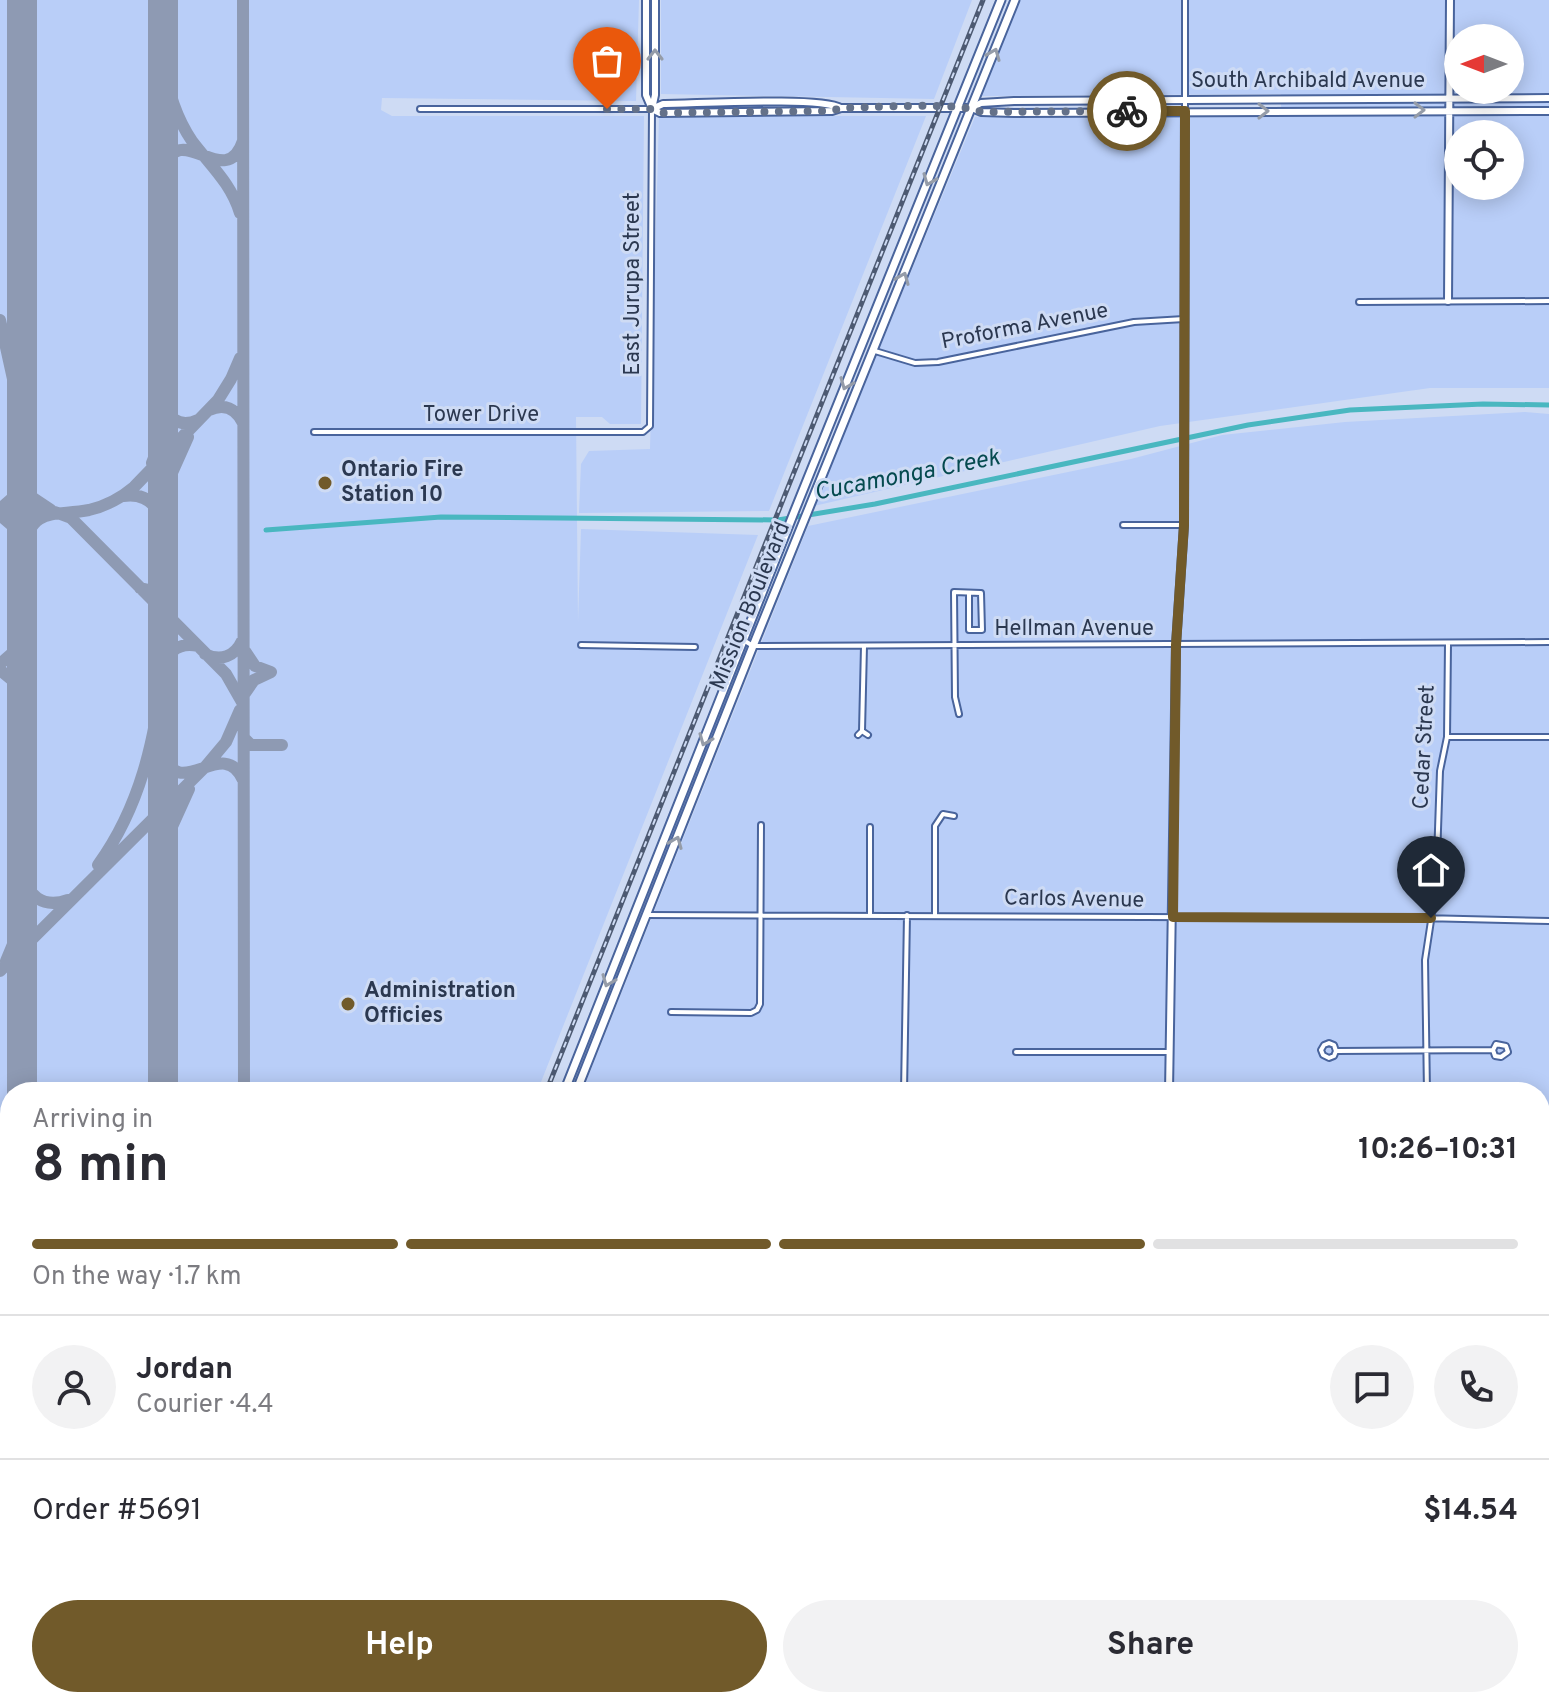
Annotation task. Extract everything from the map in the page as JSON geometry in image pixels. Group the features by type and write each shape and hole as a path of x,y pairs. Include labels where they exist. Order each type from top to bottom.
{"main road":[{"path":"646,0 646,95 652,109 660,113 832,111 841,108"},
{"path":"652,109 655,95 655,0"},
{"name":"Mission Boulevard","path":"568,1082 1001,0"},
{"name":"Mission Boulevard","path":"580,1082 1015,0"},
{"path":"1450,0 1450,24"},
{"path":"982,84 980,97 992,102"},
{"name":"South Archibald Avenue","path":"972,108 992,102 1444,98"},
{"name":"South Archibald Avenue","path":"1524,98 1549,98"},
{"path":"652,109 663,104 832,102 841,108"},
{"path":"709,112 730,103"},
{"path":"1448,104 1448,301"},
{"path":"940,107 950,118 946,140"},
{"name":"South Archibald Avenue","path":"841,108 959,107 981,112 1014,113 1549,111"},
{"path":"1169,1082 1176,645 1184,525 1185,111"}],"street":[{"path":"1185,0 1185,111"},
{"path":"420,109 652,109"},
{"name":"East Jurupa Street","path":"648,429 652,109"},
{"path":"1359,302 1549,301"},
{"name":"Proforma Avenue","path":"875,351 915,363 938,362 1134,322 1184,319"},
{"name":"Tower Drive","path":"314,432 643,432 648,429"},
{"path":"1123,525 1184,525"},
{"path":"959,714 955,697 954,592 981,593 982,630 969,630 969,593"},
{"name":"Hellman Avenue","path":"744,641 753,646 1549,642"},
{"name":"Cedar Street","path":"1427,1082 1425,960 1436,888 1440,771 1447,737 1448,643"},
{"path":"581,645 695,647"},
{"path":"858,735 862,731 864,646"},
{"path":"862,731 868,735"},
{"path":"1447,737 1549,737"},
{"path":"935,915 935,826 943,814 954,816"},
{"path":"671,1012 751,1013 760,1004 761,825"},
{"path":"870,827 870,915"},
{"name":"Carlos Avenue","path":"647,915 1549,921"},
{"path":"904,1082 907,915"},
{"path":"1336,1051 1493,1050"},
{"path":"1016,1052 1170,1052"}],"shaded area":[{"path":"0,0 639,0 636,101 382,98 381,110 392,116 644,116 641,424 610,424 602,417 576,417 578,622 581,529 758,535 541,1082 0,1082"},
{"path":"661,0 972,0 934,99 661,94"},
{"path":"1020,0 1549,0 1549,388 1430,388 1160,426 814,506 975,117 1281,117 1281,94 981,96"},
{"path":"659,116 926,116 769,511 579,513 581,464 589,451 650,449"},
{"path":"1525,412 1549,414 1549,1082 586,1082 808,526 1131,459 1222,435 1345,422"}],"waterway":[{"name":"Cucamonga Creek","path":"266,530 441,517 778,520 875,504 1248,425 1350,410 1483,404 1549,405"}],"taxiway":[{"path":"243,0 244,1082"},
{"path":"163,59 176,112 192,141 226,183 240,213"},
{"path":"163,171 170,156 180,150 225,160 235,155 243,141"},
{"path":"0,320 13,379 24,483 33,498 51,510"},
{"path":"22,551 32,526 39,519 101,506 134,487 218,400 240,358"},
{"path":"163,397 174,419 185,423 198,420"},
{"path":"209,410 229,408 243,423"},
{"path":"152,463 163,423"},
{"path":"163,517 171,475 188,437"},
{"path":"0,509 16,495 22,476"},
{"path":"123,496 147,500 156,507 162,519"},
{"path":"0,512 55,512 71,518 226,674 242,702"},
{"path":"0,515 15,528 22,548"},
{"path":"140,588 149,590 159,586 163,569"},
{"path":"163,587 171,617"},
{"path":"0,664 16,650 22,629"},
{"path":"205,654 227,656 242,641"},
{"path":"163,668 168,656 176,649 186,645 198,646"},
{"path":"245,651 255,666 271,672 254,680 245,693"},
{"path":"0,670 16,683 22,704"},
{"path":"98,865 113,843 135,796 150,747 163,670"},
{"path":"0,971 205,767 226,742 240,710"},
{"path":"244,738 251,745 282,745"},
{"path":"163,749 169,765 178,772 224,764 234,768 243,780"},
{"path":"163,872 170,831 189,789"},
{"path":"22,871 32,894 38,898 51,903 68,900"},
{"path":"6,961 16,937 22,892"},
{"path":"22,970 28,946"}],"runway":[{"path":"22,0 22,1082"},
{"path":"163,0 163,1082"}],"railway":[{"path":"550,1082 983,0"}],"way so far":[{"path":"607,109 652,109 660,113 928,107 1014,113 1127,111"}],"place":[{"name":"Ontario Fire Station 10","path":"325,483"},
{"name":"Administration Officies","path":"348,1004"}],"route":[{"path":"1127,111 1185,111 1184,525 1176,645 1173,917 1431,918"}]}
